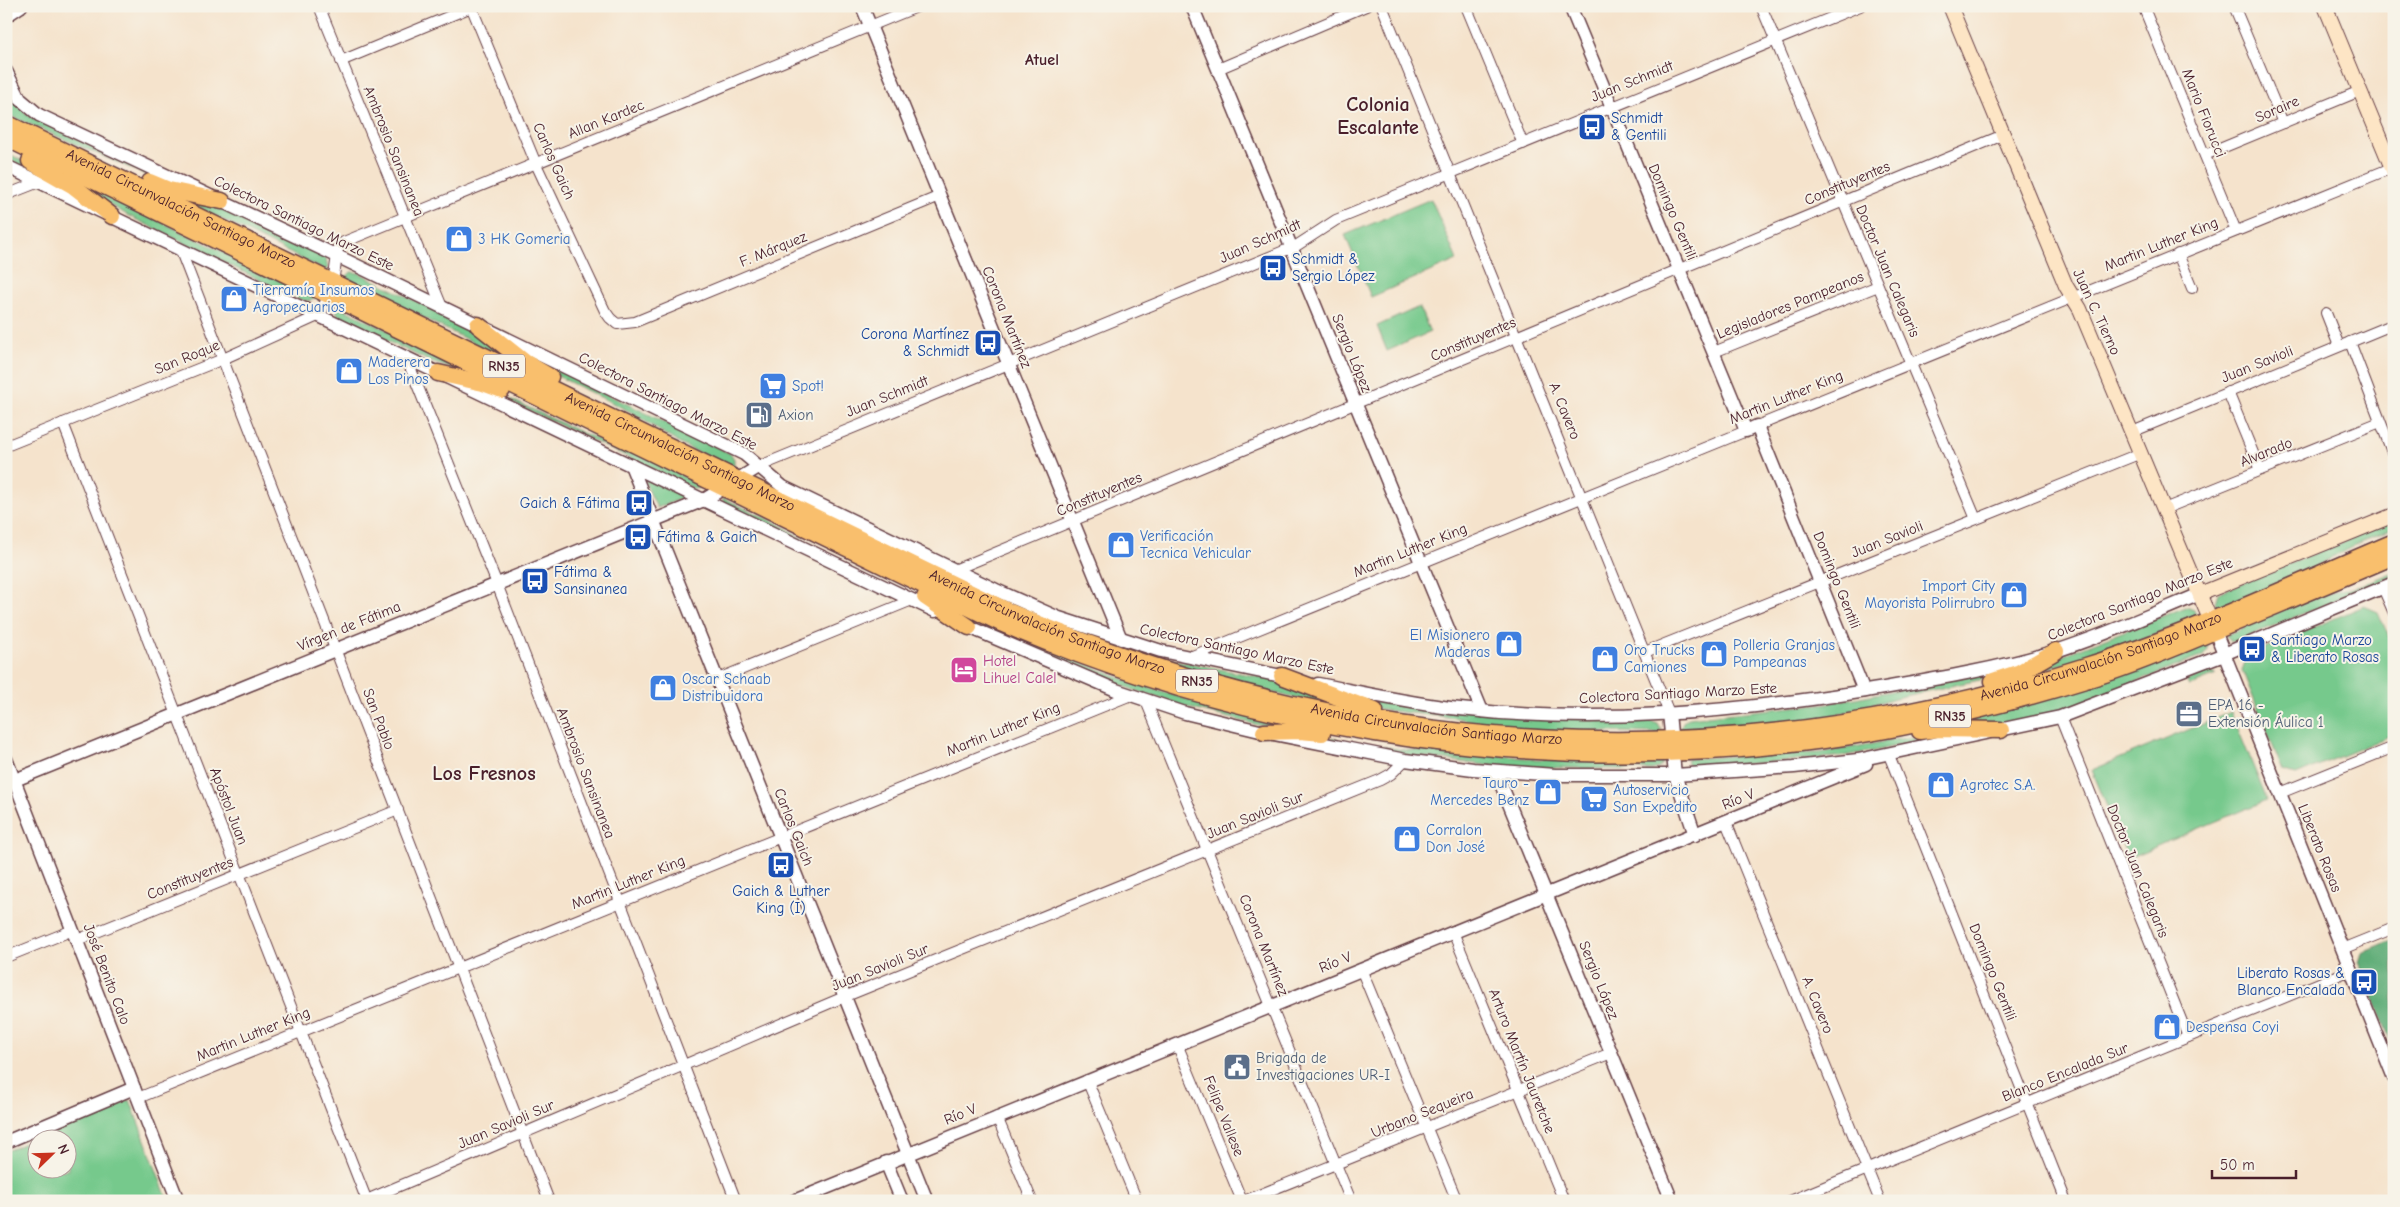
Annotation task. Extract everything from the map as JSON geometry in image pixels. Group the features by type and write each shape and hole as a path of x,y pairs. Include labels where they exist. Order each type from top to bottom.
{"highway":[{"path":"8,129 69,145 163,188 222,201"},
{"name":"Avenida Circunvalación Santiago Marzo","path":"8,129 331,289 647,450 732,484 990,603 1087,644 1200,682 1291,704 1398,724 1509,737 1739,749 1847,736 1979,709 2113,672 2213,625 2301,588 2394,542"},
{"path":"6,148 72,184 112,216"},
{"name":"Avenida Circunvalación Santiago Marzo","path":"331,289 675,449 780,515 985,616 1122,670 1182,690 1262,712 1370,733 1436,743 1560,753 1673,746 1845,723 1955,700 2057,675 2213,625"},
{"path":"478,325 531,366 634,419 675,449"},
{"path":"438,373 492,386 577,425 647,450"},
{"path":"780,515 832,551 932,601 969,627"},
{"path":"2301,588 2364,546 2394,533"},
{"name":"Avenida Circunvalación Santiago Marzo","path":"2301,588 2394,556"},
{"path":"2301,588 2365,578 2394,567"},
{"path":"1845,723 1889,705 2008,677 2056,651"},
{"path":"1282,676 1370,710 1466,724 1509,737"},
{"path":"1739,749 1825,748 1926,730 2000,730"},
{"path":"1264,732 1311,731 1397,745 1436,743"}],"main road":[{"name":"Juan C. Tierno","path":"1950,6 2066,286 2080,309 2213,625"},
{"path":"2325,6 2393,169"},
{"name":"Colectora Santiago Marzo Este","path":"2200,594 2394,515"}],"street":[{"path":"6,16 21,6"},
{"name":"Ambrosio Sansinanea","path":"319,6 442,308"},
{"name":"Corona Martínez","path":"862,6 1121,639"},
{"name":"Allan Kardec","path":"340,257 338,248 344,242 919,6"},
{"name":"Sergio López","path":"1192,6 1482,711"},
{"path":"1218,69 1366,6"},
{"name":"A. Cavero","path":"1382,6 1669,713 1675,775 1695,834"},
{"path":"1466,6 1523,144"},
{"name":"Domingo Gentili","path":"1570,6 1714,352 1752,428 1820,582 1864,691"},
{"name":"Doctor Juan Calegaris","path":"1762,6 1976,519"},
{"name":"Juan Schmidt","path":"704,500 760,466 1291,248 1305,241 1332,221 1860,6"},
{"name":"Mario Fiorucci","path":"2143,6 2236,231"},
{"path":"2234,6 2282,123"},
{"path":"341,61 472,7"},
{"name":"Carlos Gaich","path":"472,7 536,164 605,310 617,324"},
{"name":"Colectora Santiago Marzo Este","path":"6,71 20,99 36,113 340,257 744,454 783,487 1027,605 1121,639 1190,657 1396,700 1482,711 1594,716 1669,713 1789,703 1956,676 2056,651 2200,594"},
{"name":"Soraire","path":"2205,155 2360,91"},
{"name":"Constituyentes","path":"954,570 2003,135"},
{"path":"6,166 969,627 1130,696 1201,718 1405,760 1496,772 1555,775 1675,775 1810,766 1889,754 2060,717 2224,654 2388,586 2394,613"},
{"name":"Martin Luther King","path":"1190,657 2178,254 2393,169"},
{"path":"6,195 39,182"},
{"name":"F. Márquez","path":"617,324 631,323 940,196"},
{"name":"San Pablo","path":"180,249 549,1201"},
{"path":"2178,254 2192,288"},
{"path":"320,315 331,289 340,257"},
{"name":"Legisladores Pampeanos","path":"1714,352 1878,286"},
{"path":"2326,313 2339,346"},
{"name":"San Roque","path":"6,446 223,359 320,315"},
{"name":"Juan Savioli","path":"2132,432 2394,324"},
{"path":"2350,342 2394,457"},
{"name":"Ambrosio Sansinanea","path":"406,357 497,584 736,1201"},
{"path":"2228,392 2260,470"},
{"name":"Alvarado","path":"2164,509 2380,422"},
{"name":"Apóstol Juan","path":"63,423 366,1200"},
{"name":"Juan Savioli","path":"1645,652 2140,453"},
{"name":"Carlos Gaich","path":"631,465 927,1201"},
{"name":"Vírgen de Fátima","path":"10,782 704,500"},
{"path":"718,679 912,600"},
{"name":"Liberato Rosas","path":"2213,625 2394,1078"},
{"name":"Martin Luther King","path":"6,1142 301,1032 1130,696"},
{"name":"Corona Martínez","path":"1146,701 1351,1201"},
{"name":"Doctor Juan Calegaris","path":"2060,717 2188,1037"},
{"path":"2280,793 2394,747"},
{"name":"Domingo Gentili","path":"1889,754 2066,1201"},
{"name":"Río V","path":"800,1200 907,1153 1726,822 1889,754"},
{"name":"José Benito Calo","path":"6,759 10,782 75,935 178,1201"},
{"name":"Juan Savioli Sur","path":"366,1200 844,997 1384,779 1405,760"},
{"name":"Sergio López","path":"1496,772 1672,1201"},
{"name":"Constituyentes","path":"6,957 75,935 239,874 398,810"},
{"name":"A. Cavero","path":"1726,822 1880,1201"},
{"path":"2342,949 2394,928"},
{"name":"Arturo Martín Jauretche","path":"1453,932 1564,1201"},
{"path":"1361,969 1457,1201"},
{"name":"Blanco Encalada Sur","path":"1790,1201 2351,970"},
{"name":"Felipe Vallese","path":"1177,1044 1243,1201"},
{"name":"Urbano Sequeira","path":"1243,1201 1611,1053"},
{"path":"1087,1080 1137,1201"},
{"path":"997,1117 1032,1201"},
{"path":"886,1162 902,1201"}],"green space":[{"path":"6,85 16,103 29,116 175,185 174,187 6,114"},
{"path":"6,152 64,184 63,186 6,158"},
{"path":"69,177 316,297 309,301 301,300 127,215 69,179"},
{"path":"173,195 223,209 326,258 328,269 324,270"},
{"path":"1431,199 1457,260 1371,297 1345,235"},
{"path":"351,272 359,273 473,329 517,364 344,279"},
{"path":"337,306 496,382 431,362 341,319 337,314"},
{"path":"1419,307 1430,332 1387,351 1377,326"},
{"path":"521,353 731,454 734,459 734,469 680,444 631,412 541,368"},
{"path":"493,391 583,433 649,458 703,487 695,489 492,393"},
{"path":"647,479 683,496 683,498 657,508 645,482"},
{"path":"756,480 979,588 1068,626 1159,657 1280,681 1346,708 1247,687 1183,669 1057,625 996,599 875,542 755,484"},
{"path":"723,498 781,525 817,548 723,503"},
{"path":"2394,521 2394,528 2363,541 2303,573 2216,608 2215,602 2218,593"},
{"path":"2394,572 2394,576 2237,641 2229,641 2226,635 2304,600 2364,584"},
{"path":"944,604 1118,677 1186,699 1299,725 1258,725 1189,708 1131,689 981,627"},
{"path":"2364,606 2378,612 2394,649 2394,734 2296,775 2283,771 2242,670 2248,655"},
{"path":"2186,607 2194,610 2197,618 2112,651 2022,675 2073,651"},
{"path":"2208,642 2208,650 2203,656 2068,709 2010,724 1945,723"},
{"path":"2017,667 2006,673 1984,679 1895,698 1826,718 1680,731 1683,722 1688,718 1829,703"},
{"path":"2209,672 2216,675 2189,686 2186,681"},
{"path":"1347,696 1611,722 1650,721 1658,724 1661,730 1660,733 1521,730 1456,718 1383,710"},
{"path":"2231,712 2267,800 2128,858 2092,770"},
{"path":"1303,734 1404,750 1466,752 1536,759 1661,759 1663,762 1659,768 1652,770 1492,766 1407,755"},
{"path":"1949,734 1874,751 1836,757 1694,768 1687,763 1686,759 1764,754 1820,753 1917,736"},
{"path":"2394,939 2394,1050 2359,961 2362,952"},
{"path":"130,1100 168,1201 6,1201 6,1151 28,1142 28,1180 78,1180 78,1130 57,1130"}],"place":[{"name":"Schmidt & Gentili","path":"1592,127"},
{"name":"3 HK Gomeria","path":"459,239"},
{"name":"Schmidt & Sergio López","path":"1273,268"},
{"name":"Tierramía Insumos Agropecuarios","path":"234,299"},
{"name":"Corona Martínez & Schmidt","path":"988,343"},
{"name":"Maderera Los Pinos","path":"349,371"},
{"name":"Spot!","path":"773,386"},
{"name":"Axion","path":"759,415"},
{"name":"Gaich & Fátima","path":"639,503"},
{"name":"Fátima & Gaich","path":"638,537"},
{"name":"Verificación Tecnica Vehicular","path":"1121,545"},
{"name":"Fátima & Sansinanea","path":"535,581"},
{"name":"Import City Mayorista Polirrubro","path":"2014,595"},
{"name":"El Misionero Maderas","path":"1509,644"},
{"name":"Santiago Marzo & Liberato Rosas","path":"2252,649"},
{"name":"Polleria Granjas Pampeanas","path":"1714,654"},
{"name":"Oro Trucks Camiones","path":"1605,659"},
{"name":"Hotel Lihuel Calel","path":"964,670"},
{"name":"Oscar Schaab Distribuidora","path":"663,688"},
{"name":"EPA 16 - Extensión Áulica 1","path":"2189,714"},
{"name":"Agrotec S.A.","path":"1941,785"},
{"name":"Tauro - Mercedes Benz","path":"1548,792"},
{"name":"Autoservicio San Expedito","path":"1594,799"},
{"name":"Corralon Don José","path":"1407,839"},
{"name":"Gaich & Luther King (I)","path":"781,865"},
{"name":"Liberato Rosas & Blanco Encalada","path":"2364,982"},
{"name":"Despensa Coyi","path":"2167,1027"},
{"name":"Brigada de Investigaciones UR-I","path":"1237,1067"}],"district":[{"name":"Atuel","path":"1042,60"},
{"name":"Colonia Escalante","path":"1378,116"},
{"name":"Los Fresnos","path":"484,773"}]}
